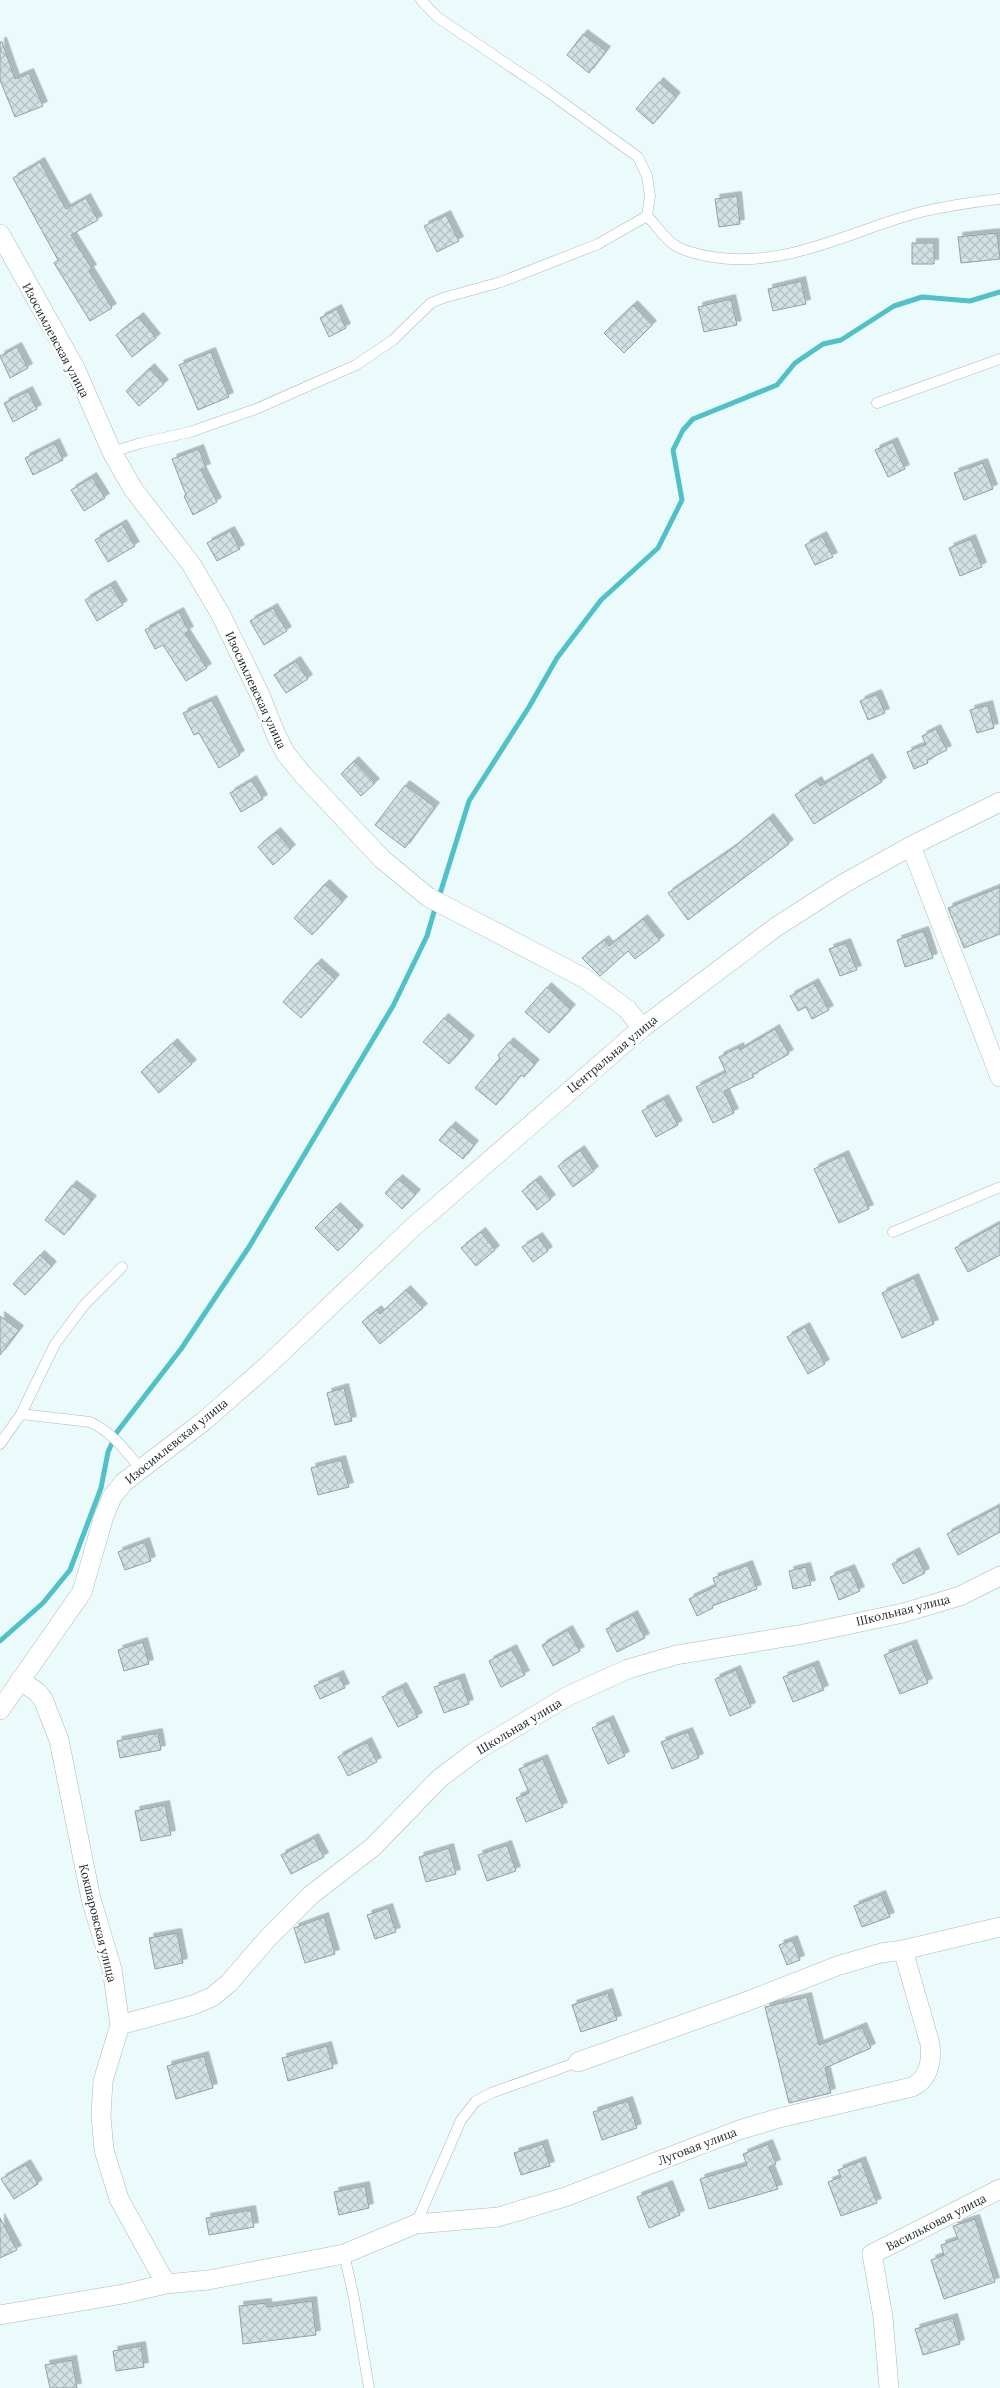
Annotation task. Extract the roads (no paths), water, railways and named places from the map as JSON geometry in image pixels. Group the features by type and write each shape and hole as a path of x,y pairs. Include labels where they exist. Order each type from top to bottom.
{"street":[{"name":"Изосимлевская улица","path":"0,234 75,368 112,452 133,489 191,564 221,615 286,754 304,776 382,859 428,897 584,978 627,1009 642,1028"},
{"name":"Центральная улица","path":"268,1365 411,1229 642,1028 776,927 843,884 911,846 1000,802"},
{"path":"911,846 1000,1077"},
{"name":"Изосимлевская улица","path":"0,1710 82,1592 104,1516 112,1497 124,1482 140,1468 204,1421 268,1365"},
{"name":"Школьная улица","path":"120,2025 193,2006 212,1997 229,1983 268,1938 311,1895 373,1847 440,1778 476,1752 568,1696 628,1669 676,1655 711,1647 804,1634 903,1613 960,1596 1000,1576"},
{"name":"Кокшаровская улица","path":"20,1680 37,1692 43,1699 59,1740 89,1891 112,1969 120,2025 103,2082 100,2116 104,2150 119,2199 166,2284"},
{"path":"578,2062 748,2001 837,1966 881,1953 903,1950 1000,1927"},
{"name":"Луговая улица","path":"0,2315 124,2294 166,2284 208,2280 344,2254 416,2224 498,2217 565,2197 739,2130 919,2084 930,2068 930,2044 903,1950"},
{"name":"Васильковая улица","path":"889,2388 883,2316 872,2254 1000,2189"}],"lane":[{"path":"421,0 437,17 544,89 638,158 647,176 650,196 647,216"},
{"path":"647,216 676,246 702,256 738,261 785,255 833,242 920,213 970,202 1000,199"},
{"path":"112,452 141,443 190,432 266,405 356,364 393,340 420,312 437,300 501,282 598,244 647,216"},
{"path":"877,403 1000,359"},
{"path":"893,1232 1000,1187"},
{"path":"0,1444 21,1414 55,1344 85,1304 122,1266"},
{"path":"21,1414 90,1422 98,1425 120,1443 140,1468"},
{"path":"416,2224 461,2120 476,2102 491,2093 578,2062"},
{"path":"344,2254 354,2298 369,2388"}],"waterway":[{"path":"439,897 469,801 529,707 557,658 601,600 658,548 682,500 673,450 683,430 693,419 777,385 795,363 823,344 841,340 894,306 922,297 970,301 1000,292"},
{"path":"0,1641 43,1603 70,1570 101,1488 108,1452 117,1432 181,1349 249,1247 393,1006 427,936 436,905"}]}
